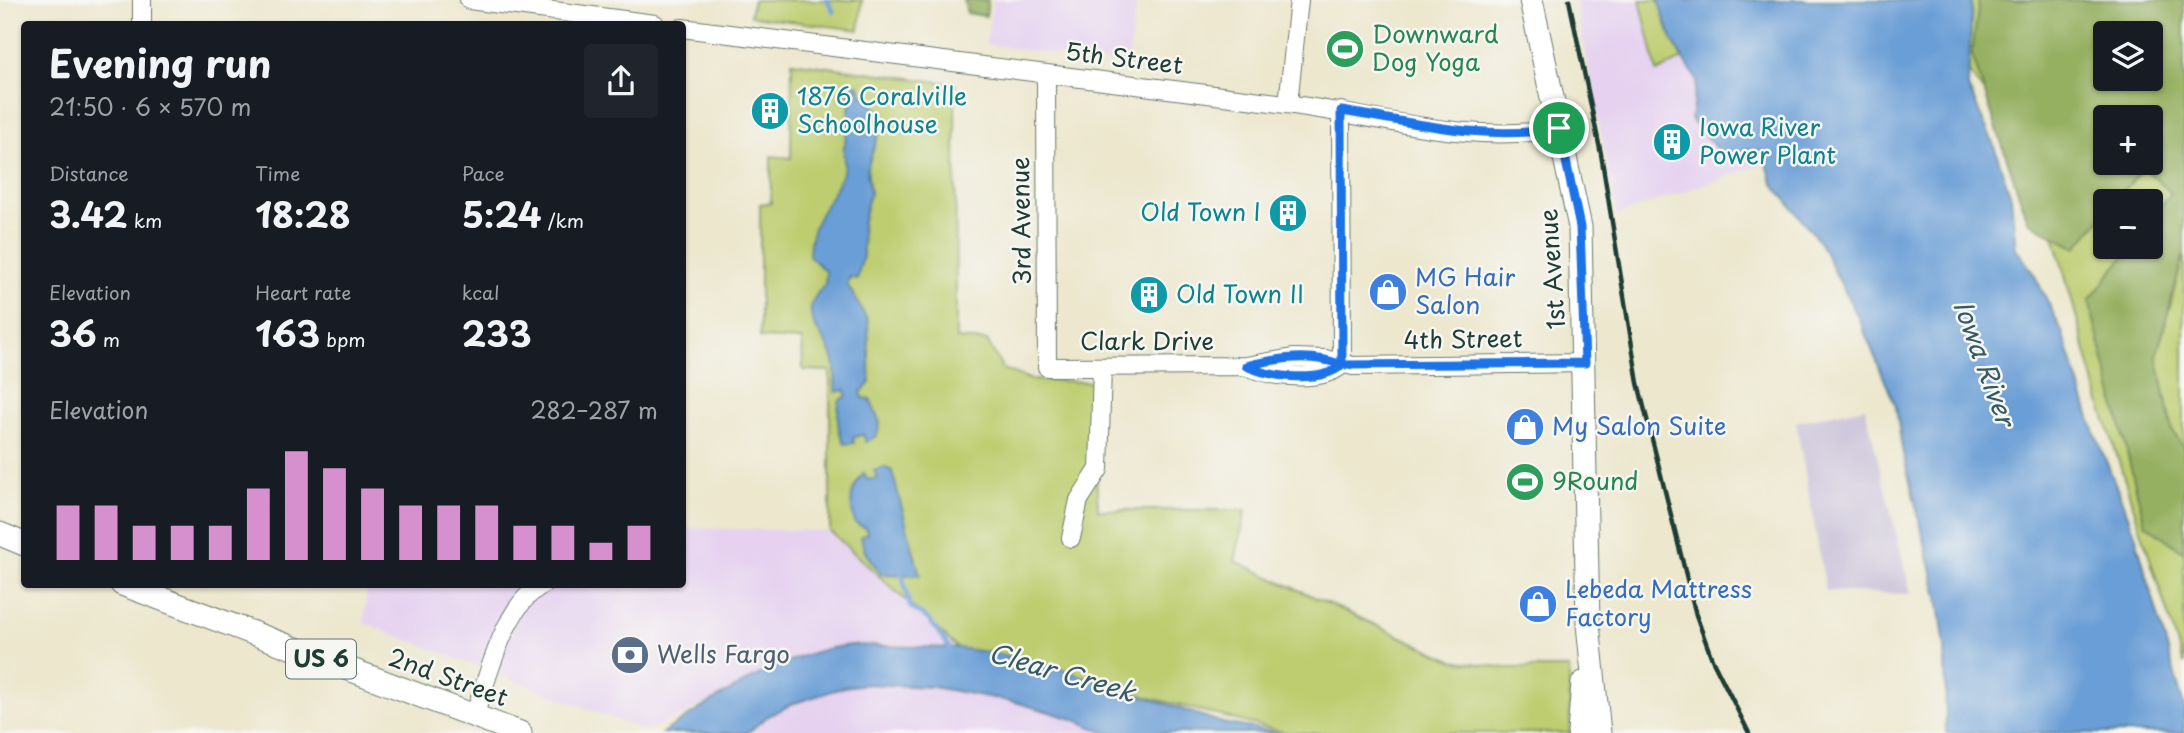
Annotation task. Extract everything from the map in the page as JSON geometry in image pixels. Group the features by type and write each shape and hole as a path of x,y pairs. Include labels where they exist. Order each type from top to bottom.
{"main road":[{"name":"1st Avenue","path":"1531,0 1580,227 1585,363 1588,624 1599,733"},
{"path":"0,534 21,543"},
{"name":"2nd Street","path":"133,588 520,733"},
{"name":"1st Avenue","path":"1579,733 1588,624"}],"street":[{"path":"142,0 142,21"},
{"path":"1288,104 1299,0"},
{"path":"479,1 603,21"},
{"name":"5th Street","path":"686,29 1288,104 1496,134 1532,133 1559,128"},
{"name":"3rd Avenue","path":"1045,74 1049,209 1047,367"},
{"path":"1341,111 1342,365"},
{"name":"Clark Drive","path":"1047,367 1246,366 1293,358 1325,359 1342,365"},
{"name":"4th Street","path":"1342,365 1585,363"},
{"path":"1071,538 1079,500 1099,469 1101,367"},
{"path":"474,716 516,606 537,588"}],"shaded area":[{"path":"993,0 1137,0 1127,65 986,44"},
{"path":"1575,0 1640,0 1657,72 1682,59 1697,80 1691,105 1745,149 1763,152 1766,163 1617,215"},
{"path":"1865,407 1911,594 1826,591 1796,422"},
{"path":"686,528 830,531 958,648 826,648 646,731 364,623 367,588 686,588"},
{"path":"866,684 933,687 1015,702 1073,719 1106,733 747,733 768,716 792,704 844,687"}],"green space":[{"path":"753,0 862,0 859,30 750,16"},
{"path":"964,0 988,0 986,16 967,13"},
{"path":"1640,0 1658,0 1682,59 1657,72"},
{"path":"1916,0 2184,0 2184,665 2099,399 2033,159"},
{"path":"1979,0 2184,0 2184,253 2157,354 2172,430 2184,448 2184,552 2145,524 2089,301 2122,259 2163,259 2163,204 2171,193 2152,175 2163,175 2163,105 2093,105 2093,175 2138,175 2126,189 2093,189 2093,227 2076,248 2028,221 1972,55"},
{"path":"792,62 955,84 956,339 987,341 1003,369 1032,380 1091,382 1098,510 1246,510 1235,561 1452,660 1505,668 1569,668 1570,733 1287,733 958,648 830,531 830,371 803,370 802,340 760,338 760,204 771,203 771,156 791,158"}],"water":[{"name":"Iowa River","path":"1658,0 1972,0 1968,87 1992,140 2011,197 2016,248 2034,274 2061,329 2095,433 2134,531 2184,707 2184,733 1946,733 1945,647 1938,597 1902,449 1896,407 1859,319 1819,241 1773,183 1763,152 1745,149 1726,160 1691,119 1697,80 1673,42"},
{"path":"858,84 861,93 878,110 878,136 867,168 870,193 862,224 863,256 857,279 850,277 847,284 868,321 870,383 861,392 863,398 870,399 880,423 877,435 866,442 863,434 853,438 854,443 845,444 839,429 838,413 839,401 847,396 846,390 835,392 833,358 812,320 811,312 816,295 825,284 826,272 809,255 816,222 843,172 849,110 847,88"},
{"path":"884,467 892,471 920,575 881,574 865,552 861,537 867,533 866,528 855,523 851,502 855,485 864,473 868,480 878,478 874,471"},
{"name":"Clear Creek","path":"850,645 958,648 994,653 1053,666 1223,723 1280,733 1106,733 1073,719 1015,702 933,687 866,684 844,687 792,704 768,716 747,733 662,733 751,678 800,657"}],"waterway":[{"path":"827,0 834,12"},
{"path":"902,574 910,607 929,620 950,648"}],"railway":[{"path":"1569,0 1601,154 1638,383 1696,615 1712,659 1749,733"}],"place":[{"name":"Downward Dog Yoga","path":"1345,49"},
{"name":"1876 Coralville Schoolhouse","path":"770,111"},
{"name":"Iowa River Power Plant","path":"1672,142"},
{"name":"Old Town I","path":"1288,213"},
{"name":"MG Hair Salon","path":"1388,292"},
{"name":"Old Town II","path":"1149,295"},
{"name":"My Salon Suite","path":"1525,427"},
{"name":"9Round","path":"1525,482"},
{"name":"Lebeda Mattress Factory","path":"1538,604"},
{"name":"Wells Fargo","path":"630,655"}],"route":[{"path":"1559,128 1532,133 1496,134 1341,111 1342,365 1325,359 1293,358 1246,366 1262,374 1294,377 1335,371 1342,365 1585,363 1580,227 1559,128"}]}
